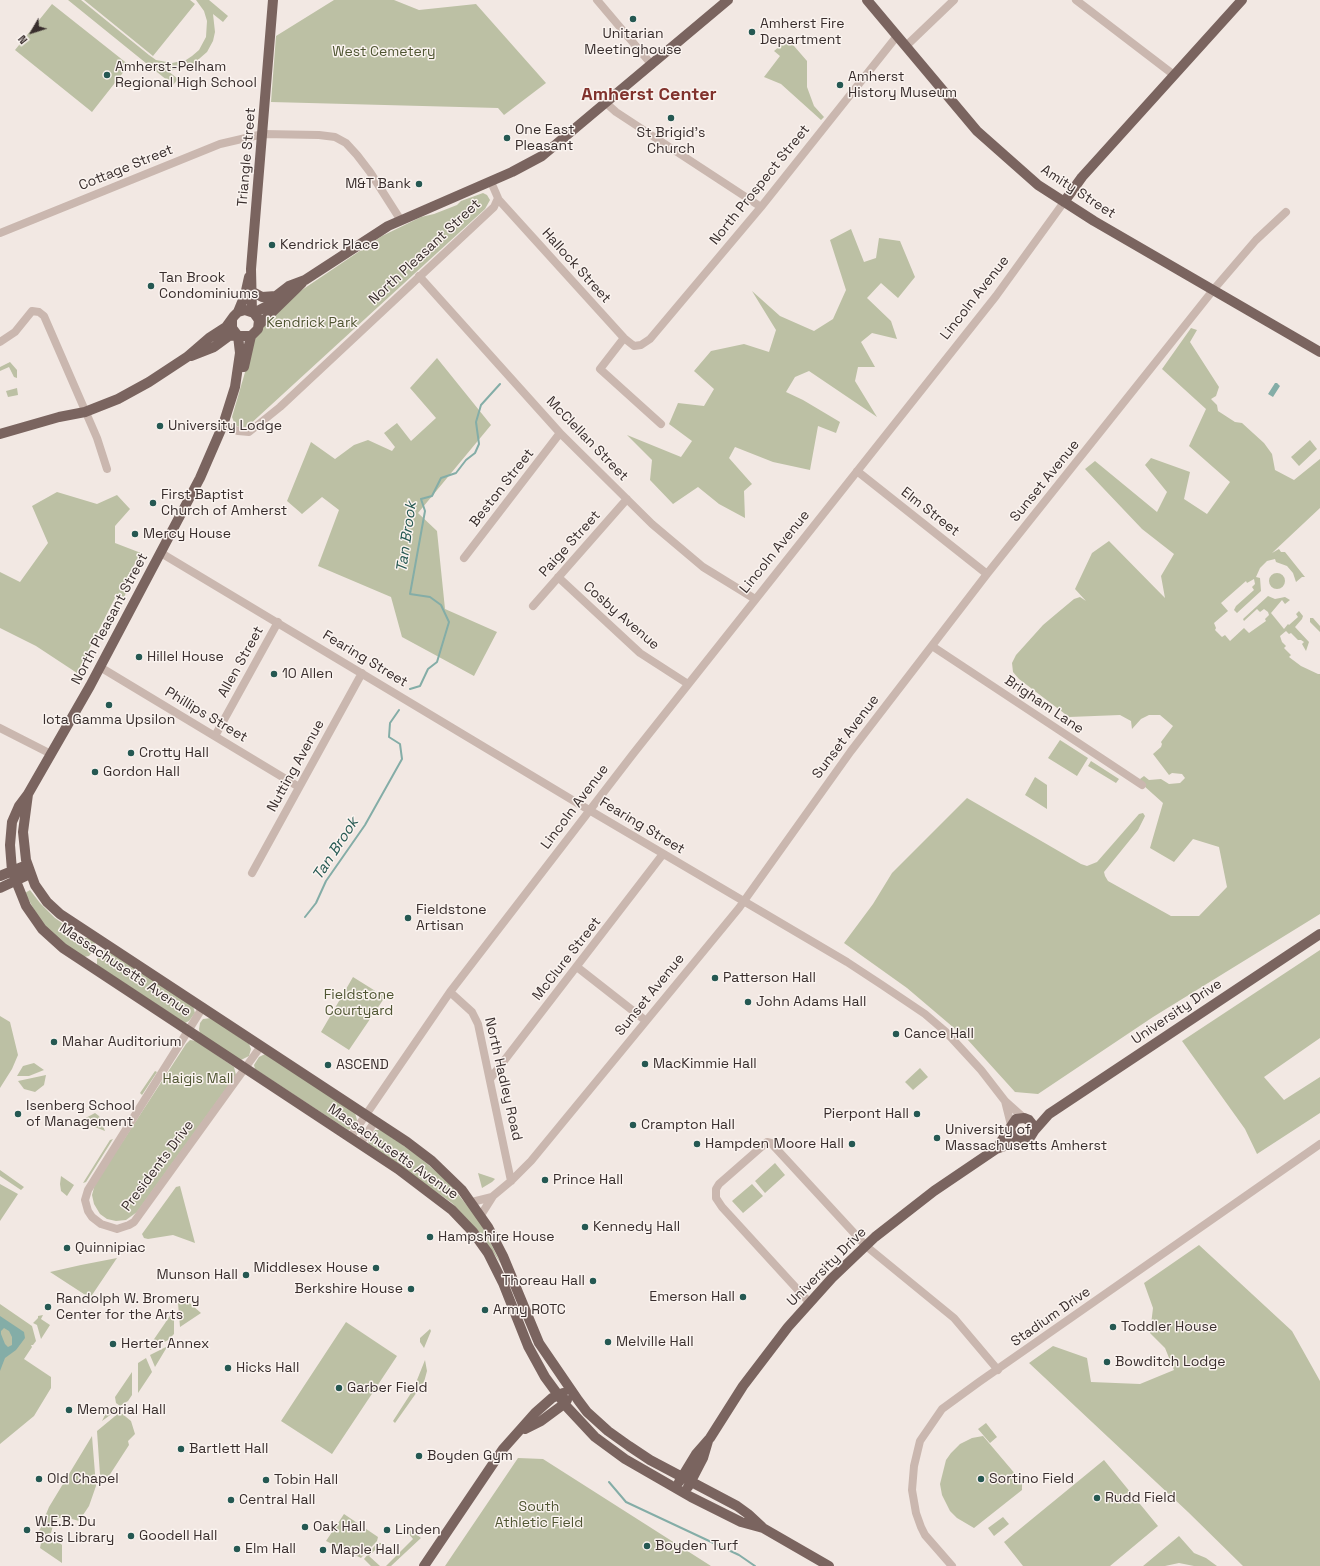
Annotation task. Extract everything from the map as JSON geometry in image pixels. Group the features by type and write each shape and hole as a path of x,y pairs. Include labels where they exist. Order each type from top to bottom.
{"main road":[{"name":"Triangle Street","path":"253,312 252,269 274,0"},
{"path":"259,325 305,280 369,237 400,220 491,182 542,156 728,0"},
{"name":"Amity Street","path":"867,0 946,96 985,140 1038,185 1064,202 1320,352"},
{"name":"Lincoln Avenue","path":"1064,202 1082,177 1242,0"},
{"name":"Triangle Street","path":"235,315 245,295 252,269"},
{"path":"253,312 269,305 276,296 290,286 305,280"},
{"path":"253,292 262,296 276,296"},
{"path":"0,434 26,426 85,412 131,392 187,357 209,338 226,327 235,315 245,310 253,312 257,316 259,325 257,332 251,336 229,336 214,347 187,357"},
{"path":"235,315 232,328 238,335 240,353 235,387"},
{"path":"223,425 235,387 244,368 251,336"},
{"name":"North Pleasant Street","path":"13,876 10,854 11,828 19,806 28,794 100,667 197,484 223,425"},
{"path":"0,428 26,426"},
{"name":"North Pleasant Street","path":"28,794 24,832 29,869"},
{"path":"0,888 13,876 29,869"},
{"name":"Massachusetts Avenue","path":"29,869 41,894 60,914 366,1115 432,1161 472,1202 481,1215 501,1250 537,1339 571,1392 587,1412 614,1436 650,1460 744,1511 763,1528"},
{"path":"0,876 13,876"},
{"name":"Massachusetts Avenue","path":"13,876 30,913 42,929 56,942 360,1144 441,1200 473,1232 499,1273 533,1356 557,1395 590,1432 614,1452 685,1493 737,1520 763,1528"},
{"name":"University Drive","path":"676,1487 681,1476 696,1454 710,1438 743,1386 788,1327 810,1302 866,1246 934,1191 996,1149 1029,1139 1049,1114 1320,934"},
{"name":"University Drive","path":"996,1149 1016,1119 1049,1114"},
{"path":"1025,1118 1031,1122 1034,1131"},
{"path":"1010,1127 1012,1136 1019,1141"},
{"path":"424,1566 494,1461 510,1441 521,1431 535,1413 557,1395 571,1392"},
{"path":"521,1431 541,1421 564,1404 571,1392"},
{"name":"University Drive","path":"685,1493 703,1458 710,1438"},
{"path":"763,1528 830,1566"}],"street":[{"path":"597,0 652,65"},
{"path":"906,46 954,0"},
{"path":"1076,0 1174,75"},
{"name":"North Prospect Street","path":"638,346 650,339 761,207 897,36"},
{"path":"606,103 616,112 761,207"},
{"name":"Cottage Street","path":"0,233 220,144 263,134 319,135 335,137 346,143 358,155 370,172 400,220"},
{"name":"North Pleasant Street","path":"223,425 243,432 253,430 308,381 494,207 498,200 491,182"},
{"name":"Hallock Street","path":"498,200 624,338 630,344 638,346"},
{"name":"Lincoln Avenue","path":"350,1138 450,992 688,684 996,296 1064,202"},
{"name":"Sunset Avenue","path":"481,1215 493,1196 531,1161 744,901 802,818 987,574 1214,289 1256,240 1286,212"},
{"name":"McClellan Street","path":"419,276 560,433 627,500 684,552 703,567 755,599"},
{"path":"0,342 15,332 32,311 42,314 47,321 102,452 107,469"},
{"path":"624,338 600,369 660,424"},
{"name":"Beston Street","path":"464,558 560,433"},
{"name":"Elm Street","path":"857,471 987,574"},
{"name":"Paige Street","path":"533,606 627,500"},
{"name":"Fearing Street","path":"161,553 847,962 925,1014 959,1045 1005,1101 1025,1118"},
{"name":"Cosby Avenue","path":"558,578 640,653 688,684"},
{"name":"Allen Street","path":"215,736 278,622"},
{"name":"Brigham Lane","path":"932,646 1142,785"},
{"name":"Phillips Street","path":"100,667 299,787"},
{"name":"Nutting Avenue","path":"252,873 362,673"},
{"path":"0,728 51,754"},
{"name":"McClure Street","path":"490,1079 664,854"},
{"path":"577,967 646,1021"},
{"name":"North Hadley Road","path":"450,992 466,1006 476,1018 511,1181"},
{"name":"Presidents Drive","path":"203,1007 88,1190 86,1200 88,1211 101,1224 117,1229 134,1222 246,1069 261,1046"},
{"name":"Fearing Street","path":"1005,1101 1010,1127"},
{"path":"360,1144 375,1121"},
{"path":"810,1302 722,1207 716,1194 719,1184 763,1145 770,1142 866,1246 954,1318 998,1370"},
{"name":"Stadium Drive","path":"952,1566 925,1535 918,1521 912,1490 917,1452 926,1432 942,1410 1320,1144"},
{"name":"Sunset Avenue","path":"472,1202 493,1196"}],"green space":[{"path":"68,0 81,0 156,60 172,63 186,60 192,56 199,50 206,37 207,21 204,11 196,0 209,0 228,16 223,22 213,14 215,32 213,41 207,52 192,65 185,68 168,71 178,79 173,85"},
{"path":"84,0 190,0 195,4 153,56"},
{"name":"West Cemetery","path":"334,0 394,0 419,10 476,4 546,83 504,115 498,108 271,102 276,36"},
{"path":"52,4 129,65 92,112 15,50"},
{"path":"788,39 807,61 807,87 814,106 824,117 821,120 781,84 764,77 780,56 774,51"},
{"name":"Kendrick Park","path":"483,193 487,195 490,200 485,209 247,427 239,427 235,425 232,417 250,355 250,346 265,322 290,298 382,236 421,217 434,214 457,205 461,201"},
{"path":"851,229 864,262 876,258 879,238 900,241 915,277 898,298 881,283 867,298 891,321 897,339 872,333 861,342 875,367 858,367 855,381 877,417 809,371 795,377 786,392 803,400 840,422 836,433 818,426 810,470 773,462 735,447 729,458 752,484 744,491 745,518 719,504 698,487 673,504 650,480 652,460 627,435 681,457 692,441 669,424 678,403 704,406 714,389 694,371 711,351 744,344 769,352 776,330 752,291 780,316 814,331 833,319 846,290 830,240"},
{"path":"1191,328 1197,330 1190,342 1219,387 1216,396 1211,399 1217,405 1218,411 1235,422 1242,423 1264,443 1272,454 1275,470 1294,480 1320,459 1320,508 1272,553 1279,549 1281,552 1285,552 1305,577 1302,577 1296,582 1293,573 1287,566 1276,562 1275,559 1267,561 1260,568 1256,577 1260,578 1261,591 1237,613 1234,610 1236,606 1254,590 1252,587 1255,584 1254,579 1247,583 1246,581 1221,603 1228,611 1214,623 1216,628 1215,630 1222,637 1225,635 1230,641 1244,628 1249,633 1266,621 1265,619 1269,615 1268,612 1264,609 1260,612 1257,609 1244,621 1243,619 1268,596 1275,599 1285,597 1290,600 1285,604 1282,600 1271,613 1284,629 1298,617 1296,614 1299,611 1303,616 1295,627 1309,642 1306,651 1302,644 1304,642 1298,640 1291,633 1289,634 1286,631 1280,636 1282,642 1286,646 1284,648 1291,655 1289,657 1301,666 1320,674 1320,914 1153,1017 1038,1094 1015,1092 967,1039 907,988 844,943 873,904 892,873 967,798 1081,864 1087,866 1097,862 1139,814 1143,813 1145,816 1138,830 1104,872 1105,876 1108,881 1171,916 1199,916 1227,887 1219,847 1193,839 1174,862 1150,848 1163,803 1143,785 1140,779 1144,776 1149,780 1161,779 1169,784 1180,783 1185,778 1182,774 1172,773 1169,775 1153,754 1161,747 1161,742 1173,726 1160,715 1149,715 1141,719 1132,729 1131,721 1120,715 1069,717 1019,679 1013,672 1012,663 1016,655 1043,625 1056,614 1074,599 1080,597 1086,601 1075,589 1092,553 1109,541 1165,598 1161,576 1174,554 1142,529 1085,469 1095,461 1157,512 1167,492 1145,465 1151,458 1190,472 1184,499 1207,514 1230,482 1189,446 1206,409 1162,369"},
{"path":"437,358 491,425 418,513 437,531 445,609 497,632 474,676 402,637 391,597 318,566 339,510 322,497 302,514 287,501 311,442 335,459 354,445 368,440 392,451 395,447 384,433 397,423 411,441 436,418 410,388"},
{"path":"10,362 17,370 17,378 14,377 9,367 0,371 0,367"},
{"path":"17,388 18,395 8,397 6,391"},
{"path":"1310,440 1317,449 1299,466 1291,457"},
{"path":"57,492 97,504 117,495 130,509 115,526 115,543 141,553 123,584 128,589 124,597 117,594 77,673 36,646 0,628 0,572 20,582 48,543 32,506"},
{"path":"1274,573 1280,573 1285,578 1283,587 1280,589 1274,589 1269,584 1269,578"},
{"path":"1310,618 1313,618 1320,626 1320,632 1310,622"},
{"path":"1060,740 1088,758 1077,776 1048,758"},
{"path":"1091,761 1119,779 1116,783 1088,766"},
{"path":"1035,777 1047,785 1047,809 1025,795"},
{"path":"30,890 55,918 83,938 90,938 95,943 95,948 89,956 84,957 65,945 41,922 25,893"},
{"path":"107,950 193,1006 195,1013 189,1021 185,1023 97,965 97,959 103,951"},
{"path":"1320,950 1320,1038 1264,1077 1284,1100 1320,1077 1320,1113 1257,1154 1245,1129 1182,1041"},
{"name":"Fieldstone Courtyard","path":"353,977 385,997 349,1050 321,1032"},
{"path":"0,1016 10,1022 18,1055 12,1069 0,1088"},
{"path":"211,1018 249,1044 251,1049 249,1056 241,1060 200,1034 200,1023 203,1019"},
{"name":"Haigis Mall","path":"190,1040 196,1041 234,1067 236,1075 137,1212 126,1220 116,1221 107,1219 100,1214 94,1204 92,1195 95,1184"},
{"path":"265,1054 355,1113 357,1120 352,1129 348,1130 255,1069 254,1065 259,1057"},
{"path":"34,1063 44,1070 29,1076 17,1076 23,1066"},
{"path":"920,1068 928,1077 913,1090 905,1082"},
{"path":"155,1071 157,1072 142,1095 140,1093"},
{"path":"46,1075 44,1085 35,1092 24,1089 18,1081"},
{"path":"95,1113 99,1116 105,1131 80,1121"},
{"path":"375,1130 381,1130 417,1155 448,1182 479,1220 501,1264 480,1233 452,1203 369,1145 368,1139"},
{"path":"113,1139 86,1182 83,1183 110,1140"},
{"path":"775,1163 785,1175 765,1193 755,1181"},
{"path":"0,1170 24,1187 21,1190 0,1176"},
{"path":"478,1173 495,1179 482,1188"},
{"path":"61,1176 74,1185 67,1196 61,1191"},
{"path":"0,1184 18,1194 0,1221"},
{"path":"752,1184 763,1196 743,1213 732,1201"},
{"path":"180,1186 195,1243 173,1235 148,1239 144,1238 142,1234 176,1187"},
{"path":"1199,1245 1292,1331 1320,1381 1320,1566 1243,1566 1188,1512 1029,1363 1053,1346 1087,1358 1091,1382 1140,1384 1174,1370 1165,1348 1150,1333 1153,1308 1144,1283"},
{"path":"117,1258 90,1298 50,1272 81,1265"},
{"path":"181,1299 185,1299 201,1313 180,1327 178,1303"},
{"path":"0,1304 32,1326 36,1341 33,1345 31,1345 32,1347 24,1359 51,1377 51,1388 34,1416 0,1444"},
{"path":"174,1310 174,1334 168,1340 150,1350 150,1345"},
{"path":"43,1315 41,1319 50,1325 41,1339 37,1325 33,1323 38,1316"},
{"name":"Garber Field","path":"346,1322 397,1356 332,1454 281,1421"},
{"path":"430,1329 431,1331 424,1348 420,1342 420,1338"},
{"path":"168,1346 167,1347 155,1367 150,1355"},
{"path":"146,1358 152,1372 138,1393 138,1363"},
{"path":"425,1360 427,1371 424,1382 395,1423 393,1421 413,1390"},
{"path":"132,1372 132,1395 128,1401 120,1406 116,1403 115,1397"},
{"path":"113,1407 117,1410 102,1421 108,1409"},
{"path":"120,1412 131,1421 135,1434 128,1441 129,1445 107,1479 102,1479 100,1475 97,1431"},
{"path":"986,1423 997,1437 990,1443 978,1429"},
{"path":"92,1436 96,1486 89,1506 79,1521 65,1517 59,1518 54,1522 51,1533 38,1537 36,1535 46,1520 44,1519 49,1507"},
{"name":"Sortino Field","path":"983,1436 1022,1482 1022,1490 974,1528 957,1518 950,1511 942,1495 940,1484 946,1460 951,1453 960,1444 972,1438"},
{"name":"South Athletic Field","path":"518,1458 543,1459 711,1566 445,1566"},
{"name":"Rudd Field","path":"1104,1460 1158,1526 1110,1566 1023,1566 1004,1542"},
{"path":"344,1514 378,1537 377,1541 361,1558 326,1541"},
{"path":"1003,1517 1009,1524 994,1536 988,1528"},
{"path":"411,1530 421,1538 391,1566 386,1566 413,1539 408,1533"},
{"path":"1179,1536 1194,1553 1206,1558 1217,1566 1194,1566 1179,1563 1165,1566 1143,1566"},
{"path":"51,1540 58,1541 62,1545 62,1563 40,1548 41,1543"},
{"path":"377,1543 382,1543 369,1556 380,1566 371,1566 364,1559"}],"water":[{"path":"1275,383 1280,386 1273,397 1268,394"},
{"path":"0,1316 24,1332 25,1338 16,1350 5,1358 0,1371","holes":["4,1328 9,1331 12,1337 12,1345 8,1347 5,1344 1,1331"]}],"waterway":[{"name":"Tan Brook","path":"410,689 420,686 428,669 437,662 449,622 441,605 430,597 410,594 425,511 421,499 432,496 441,478 456,473 466,460 475,453 479,444 476,422 481,405 500,384"},
{"name":"Tan Brook","path":"305,917 316,903 326,881 365,825 402,759 400,744 389,737 390,723 399,710"},
{"path":"609,1482 626,1502 739,1555 755,1566"}],"place":[{"name":"Unitarian Meetinghouse","path":"633,19"},
{"name":"Amherst Fire Department","path":"752,32"},
{"name":"Amherst-Pelham Regional High School","path":"107,75"},
{"name":"Amherst History Museum","path":"840,85"},
{"name":"St Brigid's Church","path":"671,118"},
{"name":"One East Pleasant","path":"507,138"},
{"name":"M&T Bank","path":"419,184"},
{"name":"Kendrick Place","path":"272,245"},
{"name":"Tan Brook Condominiums","path":"151,286"},
{"name":"University Lodge","path":"160,426"},
{"name":"First Baptist Church of Amherst","path":"153,503"},
{"name":"Mercy House","path":"135,534"},
{"name":"Hillel House","path":"139,657"},
{"name":"10 Allen","path":"274,674"},
{"name":"Iota Gamma Upsilon","path":"109,705"},
{"name":"Crotty Hall","path":"131,753"},
{"name":"Gordon Hall","path":"95,772"},
{"name":"Fieldstone Artisan","path":"408,918"},
{"name":"Patterson Hall","path":"715,978"},
{"name":"John Adams Hall","path":"748,1002"},
{"name":"Cance Hall","path":"896,1034"},
{"name":"Mahar Auditorium","path":"54,1042"},
{"name":"MacKimmie Hall","path":"645,1064"},
{"name":"ASCEND","path":"328,1065"},
{"name":"Isenberg School of Management","path":"18,1114"},
{"name":"Pierpont Hall","path":"917,1114"},
{"name":"Crampton Hall","path":"633,1125"},
{"name":"University of Massachusetts Amherst","path":"937,1138"},
{"name":"Hampden","path":"697,1144"},
{"name":"Moore Hall","path":"852,1144"},
{"name":"Prince Hall","path":"545,1180"},
{"name":"Kennedy Hall","path":"585,1227"},
{"name":"Hampshire House","path":"430,1237"},
{"name":"Quinnipiac","path":"67,1248"},
{"name":"Middlesex House","path":"376,1268"},
{"name":"Munson Hall","path":"246,1275"},
{"name":"Thoreau Hall","path":"593,1281"},
{"name":"Berkshire House","path":"411,1289"},
{"name":"Emerson Hall","path":"743,1297"},
{"name":"Randolph W. Bromery Center for the Arts","path":"48,1307"},
{"name":"Army ROTC","path":"485,1310"},
{"name":"Toddler House","path":"1113,1327"},
{"name":"Melville Hall","path":"608,1342"},
{"name":"Herter Annex","path":"113,1344"},
{"name":"Bowditch Lodge","path":"1107,1362"},
{"name":"Hicks Hall","path":"228,1368"},
{"name":"Garber Field","path":"339,1388"},
{"name":"Memorial Hall","path":"69,1410"},
{"name":"Bartlett Hall","path":"181,1449"},
{"name":"Boyden Gym","path":"419,1456"},
{"name":"Old Chapel","path":"39,1479"},
{"name":"Sortino Field","path":"981,1479"},
{"name":"Tobin Hall","path":"266,1480"},
{"name":"Rudd Field","path":"1097,1498"},
{"name":"Central Hall","path":"231,1500"},
{"name":"Oak Hall","path":"305,1527"},
{"name":"W.E.B. Du Bois Library","path":"27,1530"},
{"name":"Linden","path":"387,1530"},
{"name":"Goodell Hall","path":"131,1536"},
{"name":"Boyden Turf","path":"647,1546"},
{"name":"Elm Hall","path":"237,1549"},
{"name":"Maple Hall","path":"323,1550"}],"district":[{"name":"Amherst Center","path":"649,95"}]}
